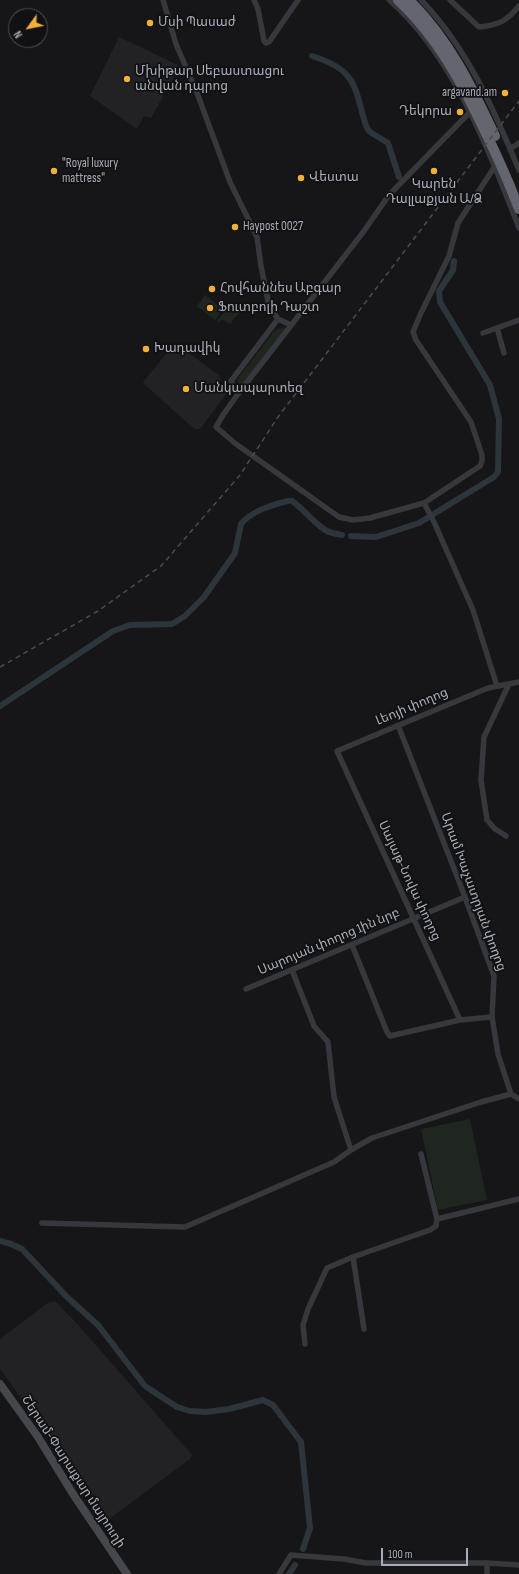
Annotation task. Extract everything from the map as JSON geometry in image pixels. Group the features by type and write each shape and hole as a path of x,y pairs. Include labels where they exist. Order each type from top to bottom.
{"highway":[{"path":"398,0 414,16 444,54 484,118"},
{"path":"409,0 438,33 454,55 473,88 484,118 501,156 519,188"},
{"path":"501,156 519,209"}],"street":[{"path":"163,0 176,44 197,93 230,182 257,237 269,306 278,319 291,325"},
{"path":"254,0 258,10 264,41 266,43 298,0"},
{"path":"389,0 415,26 436,53 470,112 484,118"},
{"path":"422,0 459,48 470,66 484,118 501,156 519,228"},
{"path":"450,0 479,27 495,25 505,20 519,6"},
{"path":"470,112 389,195 364,231 238,394 216,427 236,444 339,517 353,520 370,518 424,503 480,466 482,454 471,422 416,340 414,332 421,313 450,256 458,223 501,156 519,143"},
{"path":"501,156 519,170"},
{"path":"238,394 231,381 278,319"},
{"path":"483,333 519,320"},
{"path":"497,328 504,353"},
{"path":"424,503 436,525 474,610 497,686"},
{"name":"Լեոյի փողոց","path":"337,751 488,688 519,682"},
{"path":"506,836 495,829 487,820 481,780 484,737 509,684"},
{"name":"Արամ Խաչատրյան փողոց","path":"398,725 494,976 492,1017 498,1054 511,1094"},
{"name":"Սայաթ-Նովա փողոց","path":"337,751 460,1020"},
{"name":"Սարոյան փողոց 1ին նրբ","path":"246,988 465,897"},
{"path":"352,945 387,1032 392,1036 460,1020 492,1017"},
{"path":"292,970 314,1026 328,1042 334,1097 351,1150"},
{"path":"42,1223 185,1227 334,1162 372,1138 481,1102 511,1094 519,1099"},
{"path":"305,1344 303,1325 308,1309 327,1268 353,1257 430,1230 436,1226 437,1219 421,1154"},
{"path":"437,1219 519,1199"},
{"path":"353,1257 364,1329"},
{"name":"Շերամ-Փարաքար մայրուղի","path":"0,1384 38,1437 73,1494 127,1574"},
{"path":"279,1574 290,1555 366,1563 486,1563 519,1565"},
{"path":"486,1563 487,1574"}],"shaded area":[{"path":"119,37 180,66 151,118 144,116 137,129 90,96"},
{"name":"Ֆուտբոլի Դաշտ","path":"205,295 223,309 215,320 197,306"},
{"path":"229,305 240,312 230,324 223,320 218,322 217,321"},
{"path":"285,327 285,330 244,385 240,386 237,381 239,377 275,330"},
{"name":"Մանկապարտեզ","path":"175,343 220,376 220,385 228,392 200,429 192,427 143,382"},
{"path":"470,1119 487,1200 438,1210 421,1129"},
{"path":"55,1301 80,1327 192,1455 190,1459 109,1519 0,1369 0,1339 49,1302"}],"waterway":[{"path":"312,56 327,61 338,67 346,74 356,90 366,126 370,132 388,143 399,177"},
{"path":"351,536 376,537 419,523 494,477 498,472 499,419 490,385 440,302 439,291 453,270 454,261"},
{"path":"0,706 113,631 130,625 172,624 185,616 204,597 235,553 241,524 256,512 269,506 288,501"},
{"path":"292,501 327,531 342,535"},
{"path":"0,1241 22,1249 67,1297 98,1325 145,1386 177,1407 190,1411 206,1412 229,1409 263,1400 273,1405 301,1442 310,1528 303,1549"},
{"path":"289,1574 295,1565"}],"railway":[{"path":"0,667 98,611 161,566 240,475 278,417 519,101"}],"place":[{"name":"Մսի Պասաժ","path":"150,23"},
{"name":"Մխիթար Սեբաստացու անվան դպրոց","path":"127,79"},
{"name":"argavand.am","path":"505,93"},
{"name":"Դեկորա","path":"460,112"},
{"name":"\"Royal luxury mattress\"","path":"54,171"},
{"name":"Կարեն Դալլաքյան Ա/Ձ","path":"434,171"},
{"name":"Վեստա","path":"301,178"},
{"name":"Haypost 0027","path":"235,227"},
{"name":"Հովհաննես Աբգար","path":"212,289"},
{"name":"Ֆուտբոլի Դաշտ","path":"210,308"},
{"name":"Խադավիկ","path":"146,349"},
{"name":"Մանկապարտեզ","path":"186,389"}]}
